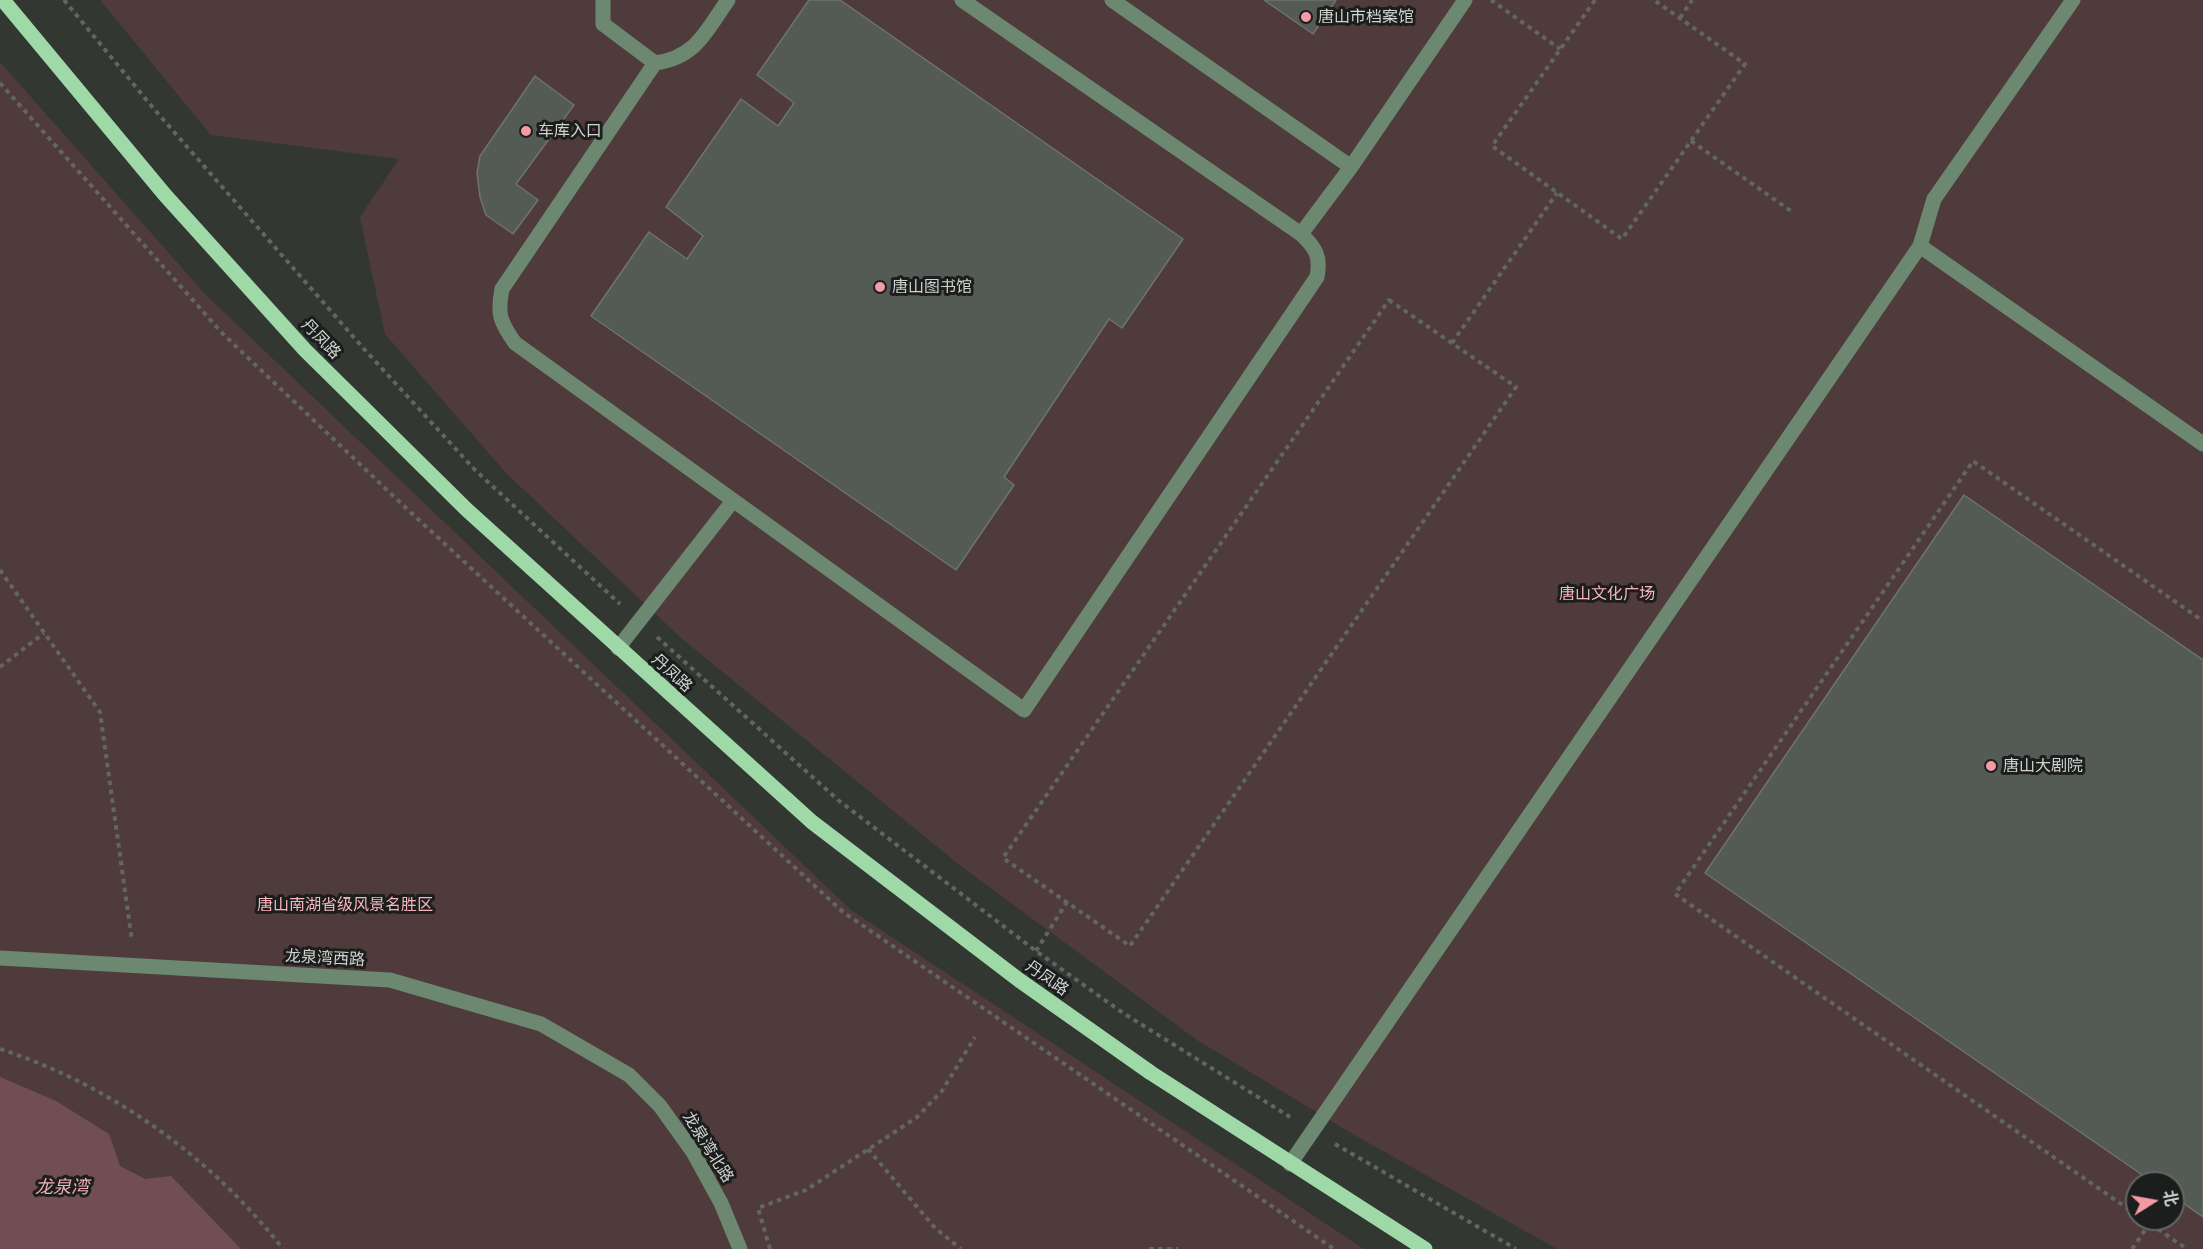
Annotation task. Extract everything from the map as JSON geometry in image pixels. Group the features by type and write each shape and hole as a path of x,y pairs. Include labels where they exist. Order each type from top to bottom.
{"main road":[{"name":"丹凤路","path":"3,0 165,195 305,350 466,509 812,822 1019,981 1290,1164 1425,1249"}],"street":[{"path":"603,0 603,24 655,63 673,61 695,48 728,0"},
{"path":"655,63 502,289 498,309 503,327 515,343 732,502 1024,710 1317,277 1320,260 1314,246 1301,234 962,0"},
{"path":"1112,0 1352,166"},
{"path":"1301,234 1352,166 1465,0"},
{"path":"1290,1164 1920,246 1934,199 2073,0"},
{"path":"1920,246 2203,444"},
{"path":"618,648 732,502"},
{"name":"龙泉湾西路","path":"0,958 390,980 541,1024 629,1075"},
{"name":"龙泉湾北路","path":"629,1075 660,1106 693,1152 721,1203 740,1249"}],"path":[{"path":"64,0 154,109 364,349 467,461 639,621 838,800 1036,951 1123,1013 1312,1131 1516,1249"},
{"path":"1490,0 1560,49"},
{"path":"1595,0 1492,146 1622,239 1745,64 1654,0"},
{"path":"1680,18 1692,0"},
{"path":"1691,141 1791,211"},
{"path":"1452,343 1557,193"},
{"path":"1389,300 1516,387 1130,946 1067,902 1003,858 1389,300"},
{"path":"2125,1207 1675,894 1973,462 2203,621"},
{"path":"0,570 100,712 136,965"},
{"path":"0,667 44,633"},
{"path":"1036,951 1067,902"},
{"path":"770,1249 758,1208 806,1190 916,1118 942,1091 975,1037"},
{"path":"0,1049 40,1062 106,1095 172,1137 262,1222 283,1249"},
{"path":"868,1149 935,1228 961,1249"},
{"path":"2132,1249 2145,1231"},
{"path":"2160,1231 2187,1249"},
{"path":"1149,1249 1178,1249"}],"green space":[{"name":"唐山文化广场","path":"100,0 2203,0 2203,1249 1557,1249 1351,1133 1197,1040 962,867 681,638 506,473 385,334 360,217 399,159 211,135"},
{"name":"唐山南湖省级风景名胜区","path":"0,62 205,294 851,910 1364,1249 0,1249"}],"water":[{"name":"龙泉湾","path":"0,1077 56,1101 109,1134 120,1166 145,1179 171,1176 241,1249 0,1249"}],"building":[{"name":"唐山图书馆","path":"809,0 840,0 1183,239 1122,328 1109,319 1004,477 1014,485 956,570 591,316 649,232 687,259 703,236 666,207 741,99 778,126 794,103 757,75"},
{"name":"唐山市档案馆","path":"1264,0 1336,0 1313,34"},
{"name":"车库入口","path":"535,76 574,105 516,184 538,200 513,234 486,215 480,197 477,173 480,156"},
{"name":"唐山大剧院","path":"1964,495 2203,660 2203,1217 2185,1204 2185,1171 2137,1171 1705,873"}],"place":[{"name":"唐山市档案馆","path":"1306,17"},
{"name":"车库入口","path":"526,131"},
{"name":"唐山图书馆","path":"880,287"},
{"name":"唐山大剧院","path":"1991,766"}]}
